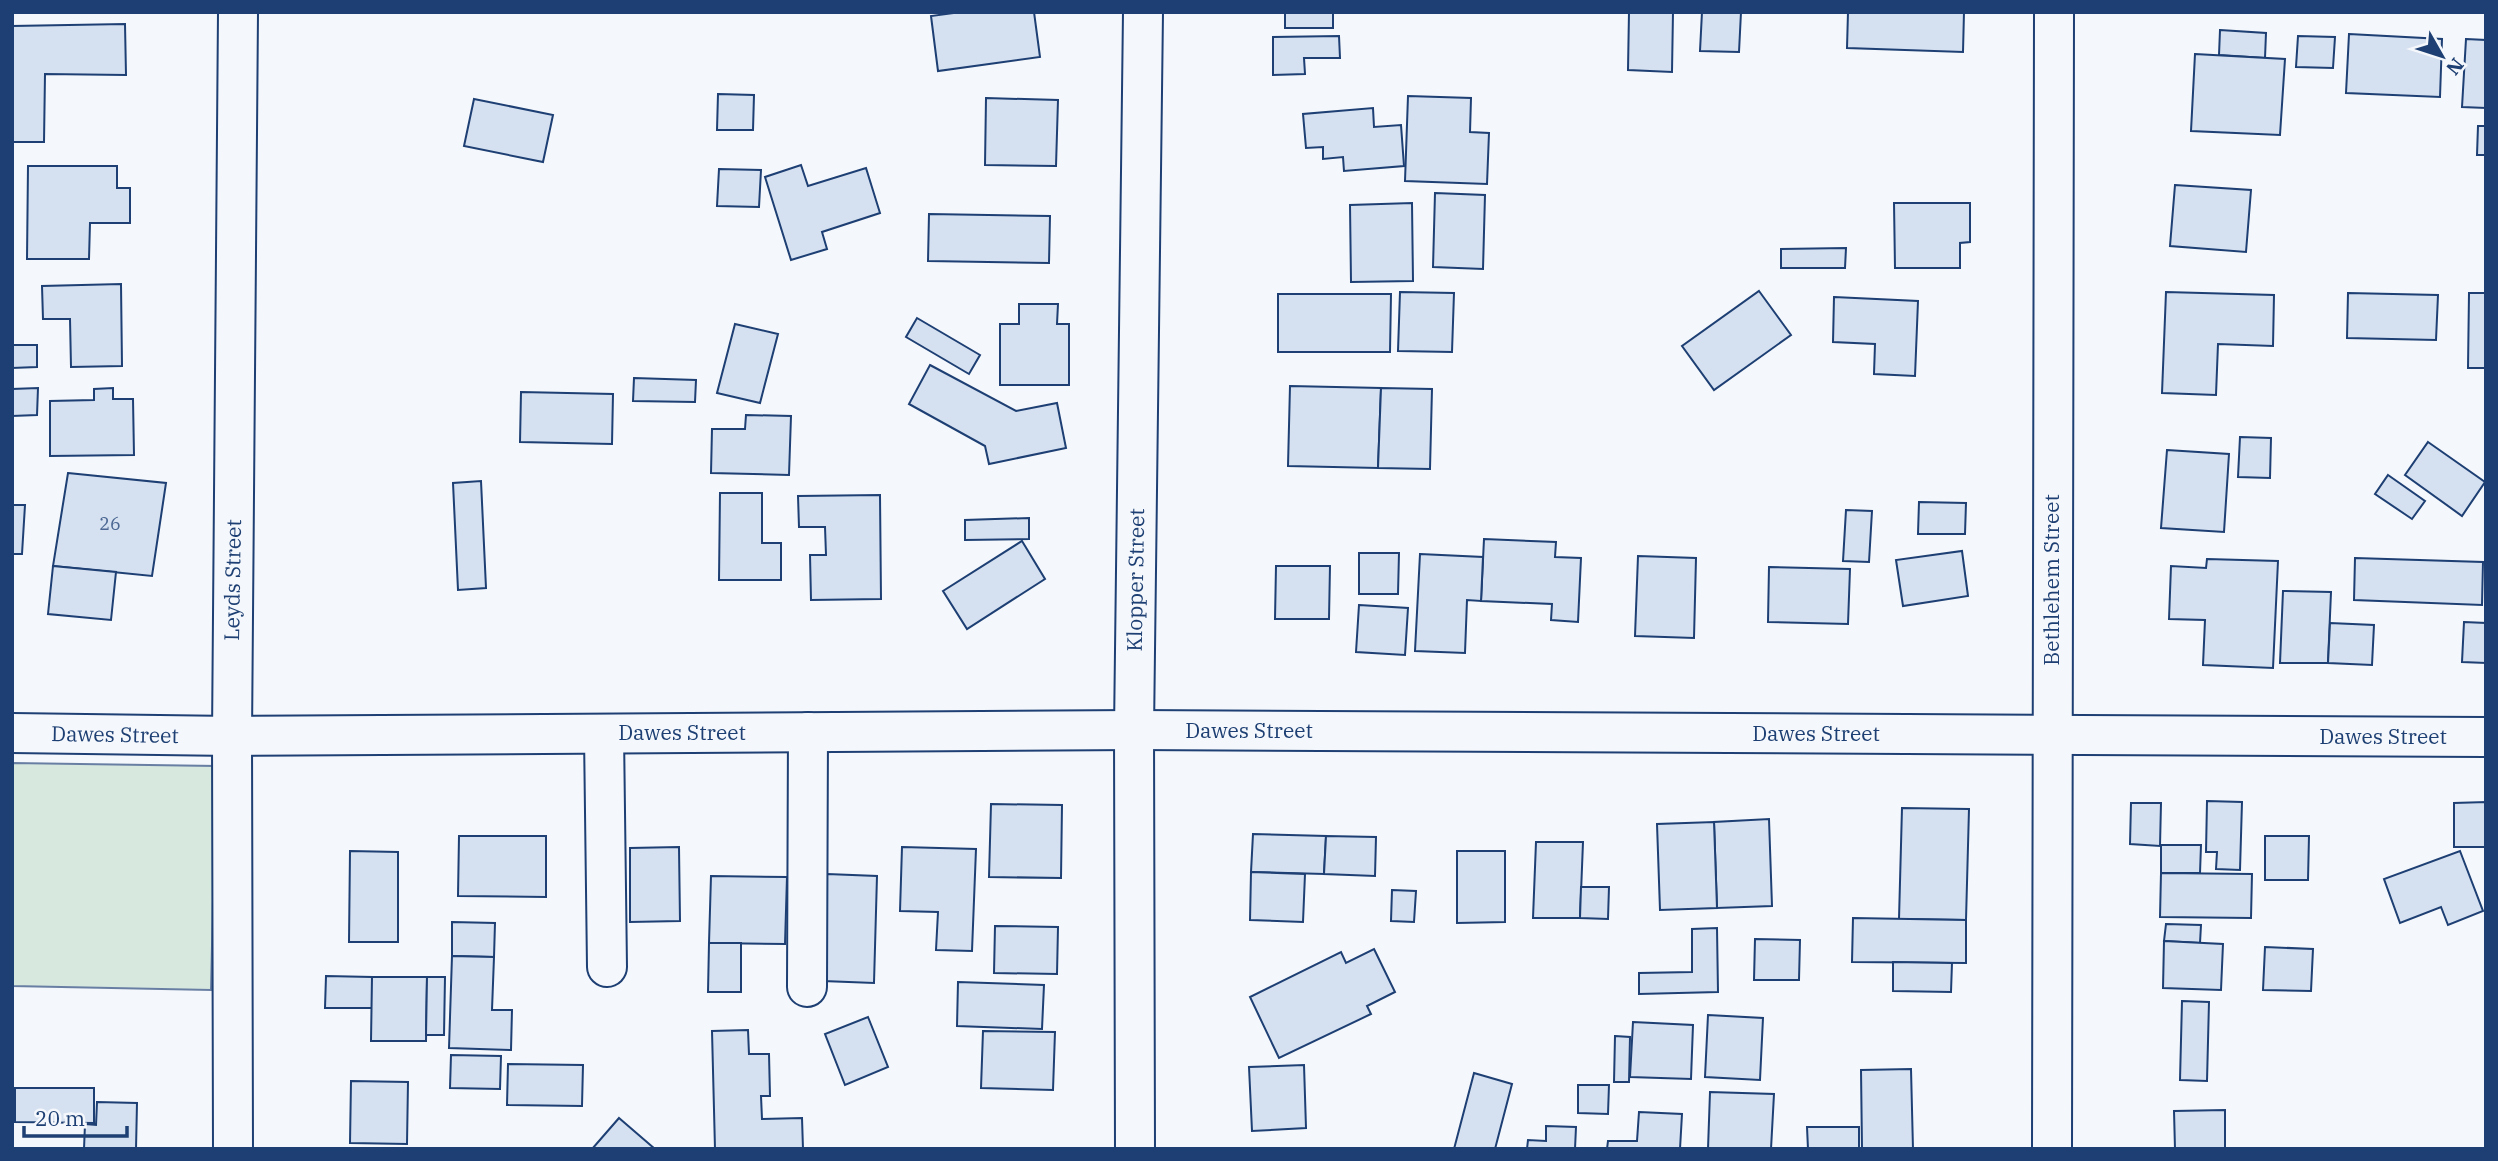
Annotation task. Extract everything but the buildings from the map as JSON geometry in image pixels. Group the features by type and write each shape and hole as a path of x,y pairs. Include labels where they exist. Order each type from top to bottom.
{"street":[{"name":"Leyds Street","path":"233,1149 232,736 238,12"},
{"name":"Klopper Street","path":"1135,1149 1134,730 1143,12"},
{"name":"Bethlehem Street","path":"2052,1149 2054,12"},
{"name":"Dawes Street","path":"12,733 232,736 1134,730 2486,737"},
{"path":"807,987 808,732"},
{"path":"604,734 607,967"}],"shaded area":[{"path":"12,763 216,766 211,990 12,986"}]}
